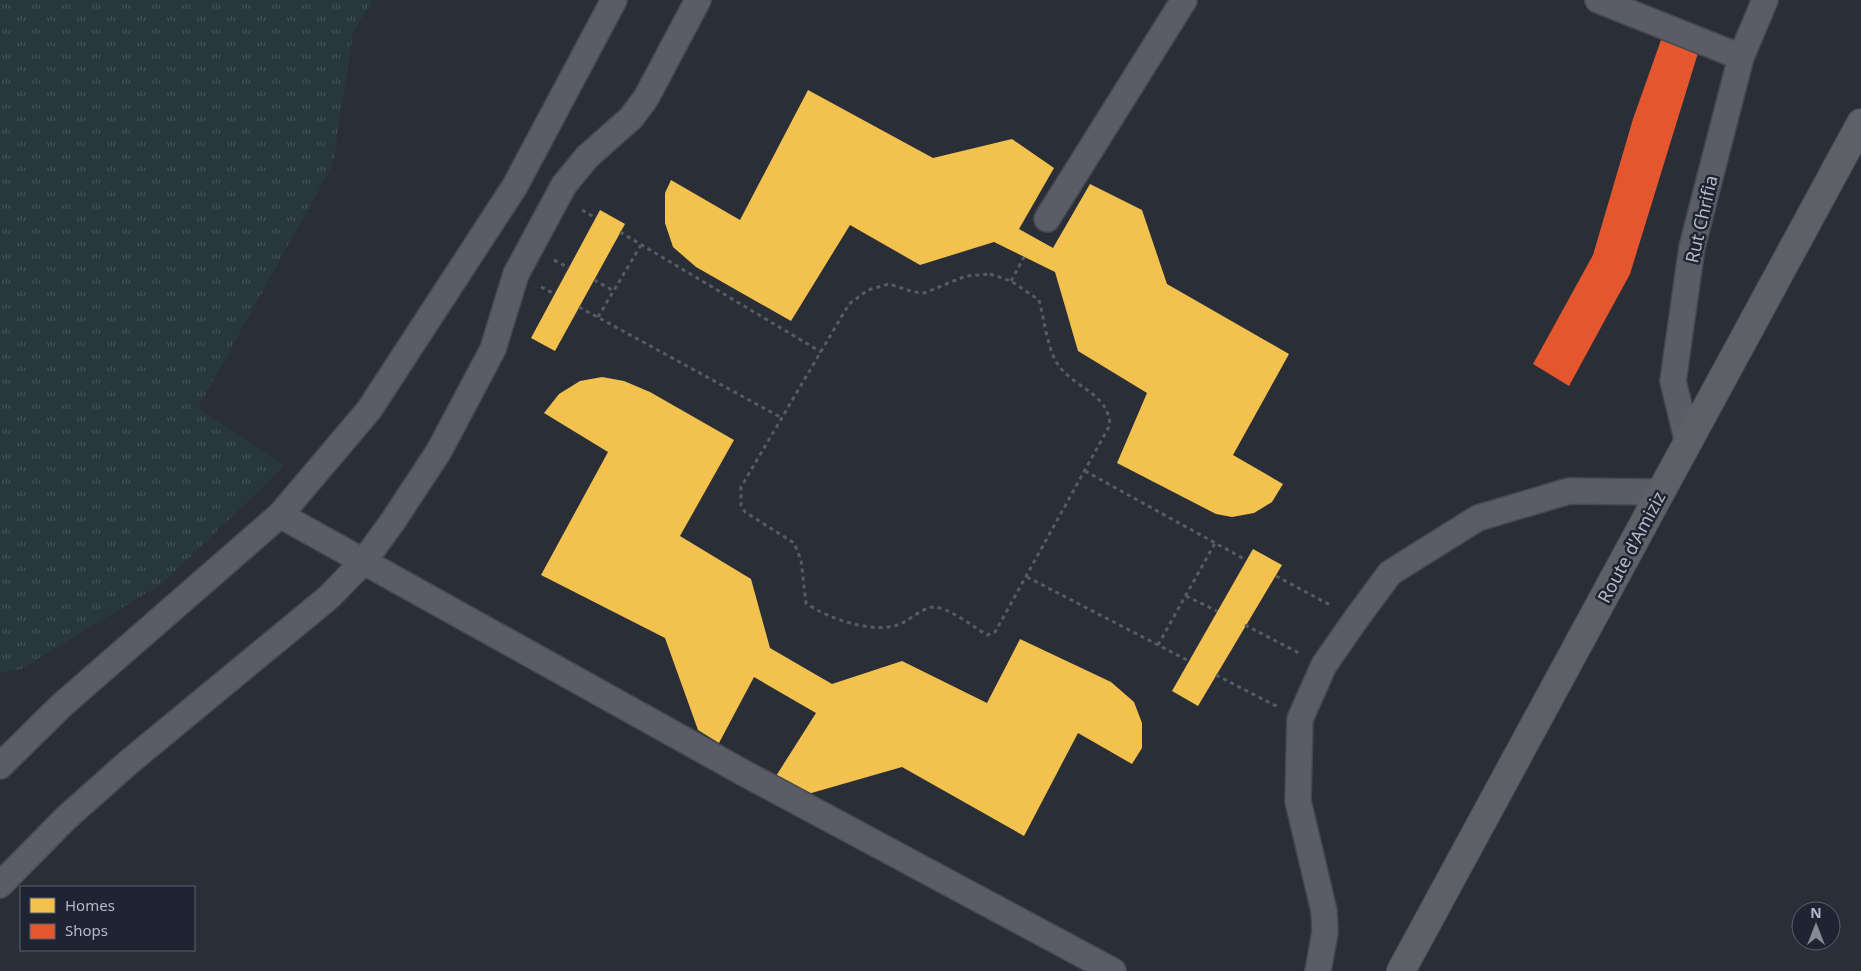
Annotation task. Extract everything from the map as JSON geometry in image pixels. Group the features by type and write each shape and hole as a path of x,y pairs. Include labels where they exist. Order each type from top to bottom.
{"main road":[{"name":"Route d'Amiziz","path":"1401,971 1861,123"}],"street":[{"path":"0,766 62,705 280,515 369,410 514,186 614,0"},
{"path":"0,885 66,818 129,762 329,598 364,561 393,522 439,451 493,348 516,274 564,185 587,157 631,118 646,98 698,0"},
{"path":"1047,219 1184,0"},
{"path":"1598,0 1741,57"},
{"name":"Rut Chrifia","path":"1688,443 1672,381 1692,247 1741,57 1765,0"},
{"path":"514,186 550,209"},
{"path":"1318,971 1325,932 1324,911 1298,801 1300,719 1324,665 1356,619 1390,573 1478,518 1569,491 1660,492"},
{"path":"280,515 742,772 1114,971"}],"path":[{"path":"620,232 821,352"},
{"path":"598,317 641,244"},
{"path":"1011,281 1024,257"},
{"path":"990,274 1011,281 1040,300 1052,353 1059,366 1100,399 1108,411 1110,425 1000,627 987,636 942,608 933,607 924,609 898,626 871,627 854,624 813,608 806,603 801,560 794,543 745,512 741,505 741,487 849,304 868,290 889,284 914,292 924,292 966,276 990,274"},
{"path":"594,280 614,291"},
{"path":"579,307 782,418"},
{"path":"1085,471 1246,560"},
{"path":"1158,645 1215,543"},
{"path":"1027,576 1189,661"},
{"path":"1276,576 1356,619"},
{"path":"1186,596 1217,611"},
{"path":"1245,626 1324,665"},
{"path":"1216,675 1300,719"}],"green space":[{"path":"0,0 373,0 353,32 333,164 198,408 284,466 163,583 21,669 0,673"}],"building: Homes":[{"path":"808,90 933,158 1012,139 1054,168 1019,229 1053,248 1090,184 1142,210 1167,284 1289,354 1233,455 1283,484 1272,502 1254,513 1232,517 1216,514 1117,463 1147,393 1078,351 1055,272 994,242 920,265 850,225 791,321 696,267 673,247 665,223 665,193 671,180 740,220"},
{"path":"600,210 625,224 555,351 531,338"},
{"path":"602,377 624,381 650,392 734,440 680,536 751,579 770,648 832,684 902,661 987,703 1020,639 1111,682 1134,702 1142,723 1142,748 1132,764 1078,733 1024,836 902,767 808,794 776,776 816,713 754,677 719,743 698,730 665,638 541,575 608,452 544,413 559,394 580,381"},
{"path":"1253,549 1282,565 1198,706 1172,691"}],"building: Shops":[{"path":"1661,40 1698,53 1630,274 1569,386 1533,364 1593,255 1633,119"}]}
